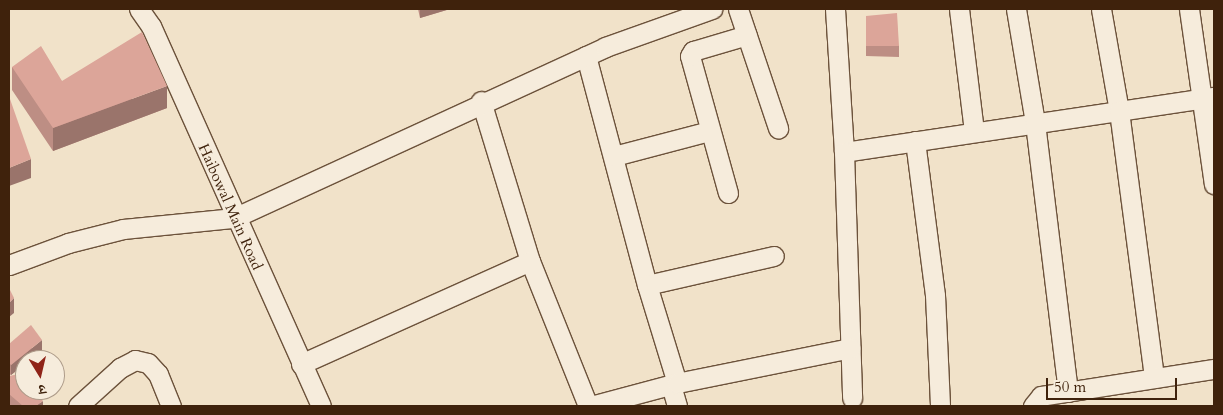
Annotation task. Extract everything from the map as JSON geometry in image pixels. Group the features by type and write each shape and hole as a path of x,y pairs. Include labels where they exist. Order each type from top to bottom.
{"street":[{"name":"Haibowal Main Road","path":"139,9 150,26 234,218 321,406"},
{"path":"9,264 68,243 123,229 234,218 481,101 586,56 712,9"},
{"path":"738,9 778,128"},
{"path":"836,9 844,152 852,398"},
{"path":"959,9 974,132"},
{"path":"1016,9 1035,123 1068,392"},
{"path":"1101,9 1119,110 1154,378"},
{"path":"1189,9 1208,98 1214,184"},
{"path":"728,194 690,56 693,51 747,35"},
{"path":"586,56 674,384 677,406"},
{"path":"844,152 1208,98"},
{"path":"481,101 530,261 589,406 674,384 851,348"},
{"path":"614,156 709,130"},
{"path":"915,141 935,295 940,406"},
{"path":"647,285 774,256"},
{"path":"301,364 530,261"},
{"path":"78,406 120,368 136,360 148,363 158,374 171,406"},
{"path":"1033,406 1041,396 1214,369"}],"building":[{"path":"897,13 899,46 866,46 866,16"},
{"path":"142,32 167,86 53,128 12,67 41,46 62,81"},
{"path":"10,99 31,159 9,168 9,101"},
{"path":"9,288 14,298 9,303"},
{"path":"31,325 42,340 30,350 15,350 15,362 11,365 9,363 9,344"},
{"path":"15,375 15,399 9,394 9,376"},
{"path":"16,400 43,401 36,406 23,406"}]}
